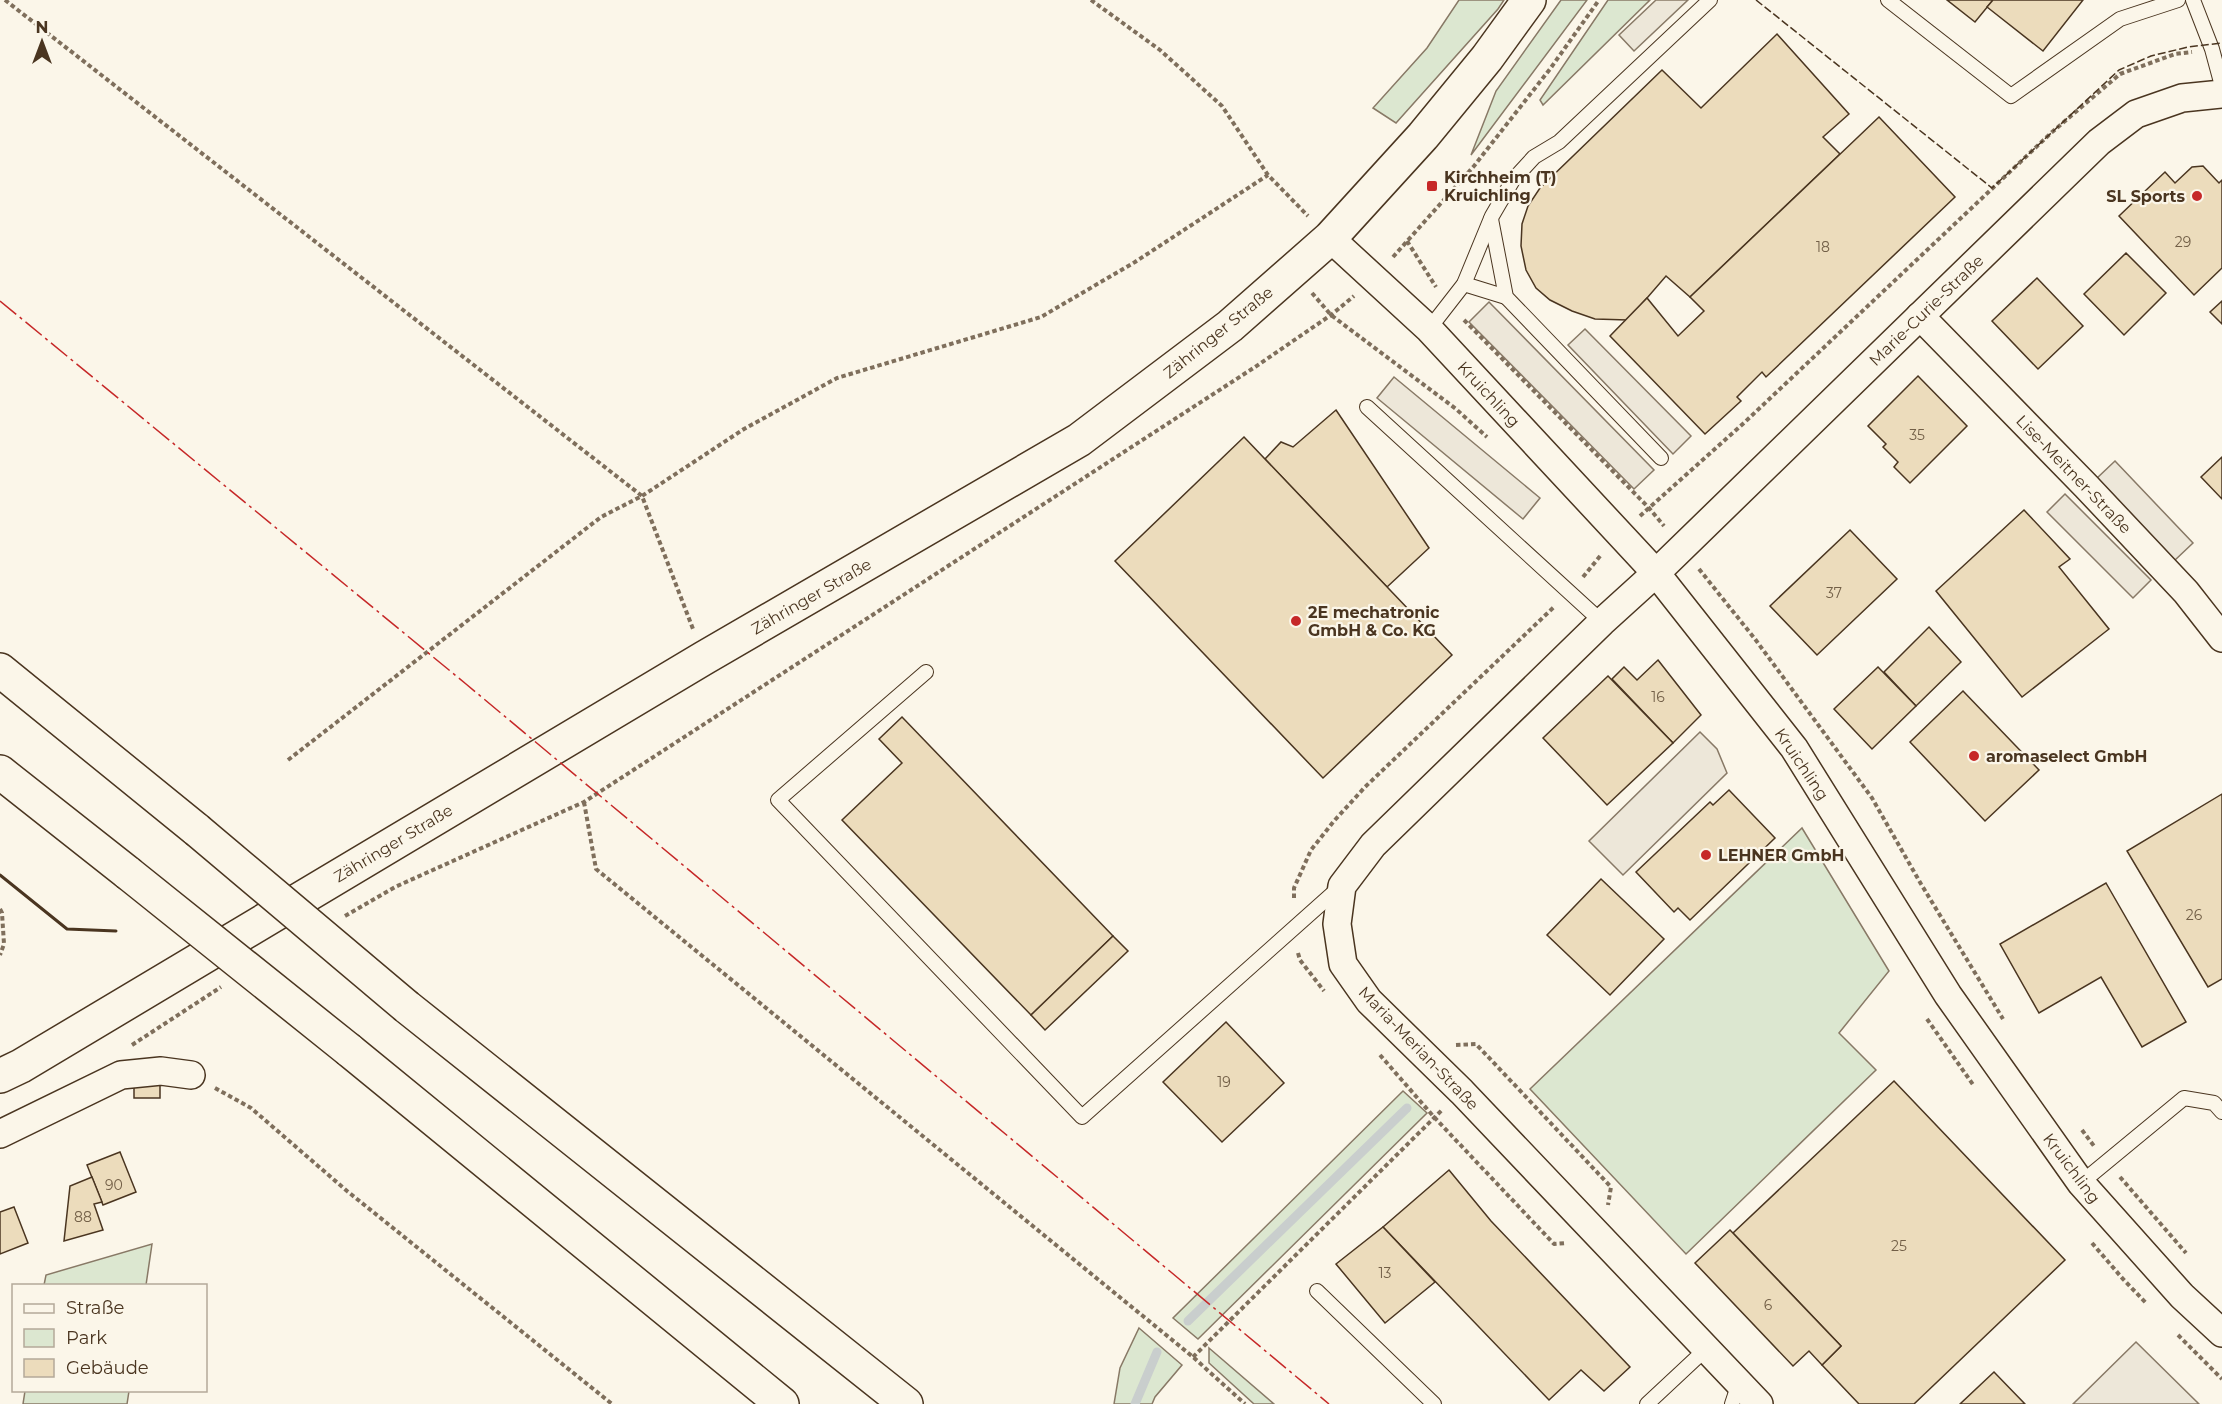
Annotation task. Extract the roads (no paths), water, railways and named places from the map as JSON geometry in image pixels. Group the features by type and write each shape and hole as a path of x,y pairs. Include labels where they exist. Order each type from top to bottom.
{"main road":[{"name":"Zähringer Straße","path":"0,1076 21,1066 704,658 1079,440 1230,326 1330,238 1424,136 1487,58 1529,0"},
{"path":"0,670 197,830 407,1007 906,1404"},
{"path":"0,772 349,1050 782,1404"}],"street":[{"name":"Marie-Curie-Straße","path":"1656,573 2099,142 2136,114 2182,98 2222,94"},
{"name":"Kruichling","path":"1330,238 1429,328 1656,573 1794,748 1948,995 2081,1183 2182,1296 2222,1333"},
{"name":"Lise-Meitner-Straße","path":"1920,316 2186,591 2222,638"},
{"name":"Maria-Merian-Straße","path":"1656,573 1602,622 1373,844 1342,886 1336,924 1343,964 1369,1001 1462,1092 1706,1349 1736,1393 1759,1404"},
{"path":"0,1134 121,1075 161,1071 191,1075"}],"lane":[{"path":"1429,328 1464,284 1491,219 1513,180 1534,157 1559,142 1710,0"},
{"path":"1888,0 2011,96 2120,19 2178,0"},
{"path":"2193,0 2212,49 2222,86"},
{"path":"1491,219 1506,297"},
{"path":"1464,284 1506,297 1661,458"},
{"path":"1367,407 1602,622"},
{"path":"926,672 778,800 1082,1118 1342,886"},
{"path":"2081,1183 2184,1098 2214,1103 2222,1112"},
{"path":"1317,1291 1434,1404"},
{"path":"1647,1404 1706,1349"}],"waterway":[{"path":"1188,1321 1407,1108"},
{"path":"1135,1404 1157,1352"}],"place":[{"name":"Kirchheim (T) Kruichling","path":"1432,186"},
{"name":"SL Sports","path":"2197,196"},
{"name":"2E mechatronic GmbH & Co. KG","path":"1296,621"},
{"name":"aromaselect GmbH","path":"1974,756"},
{"name":"LEHNER GmbH","path":"1706,855"}]}
